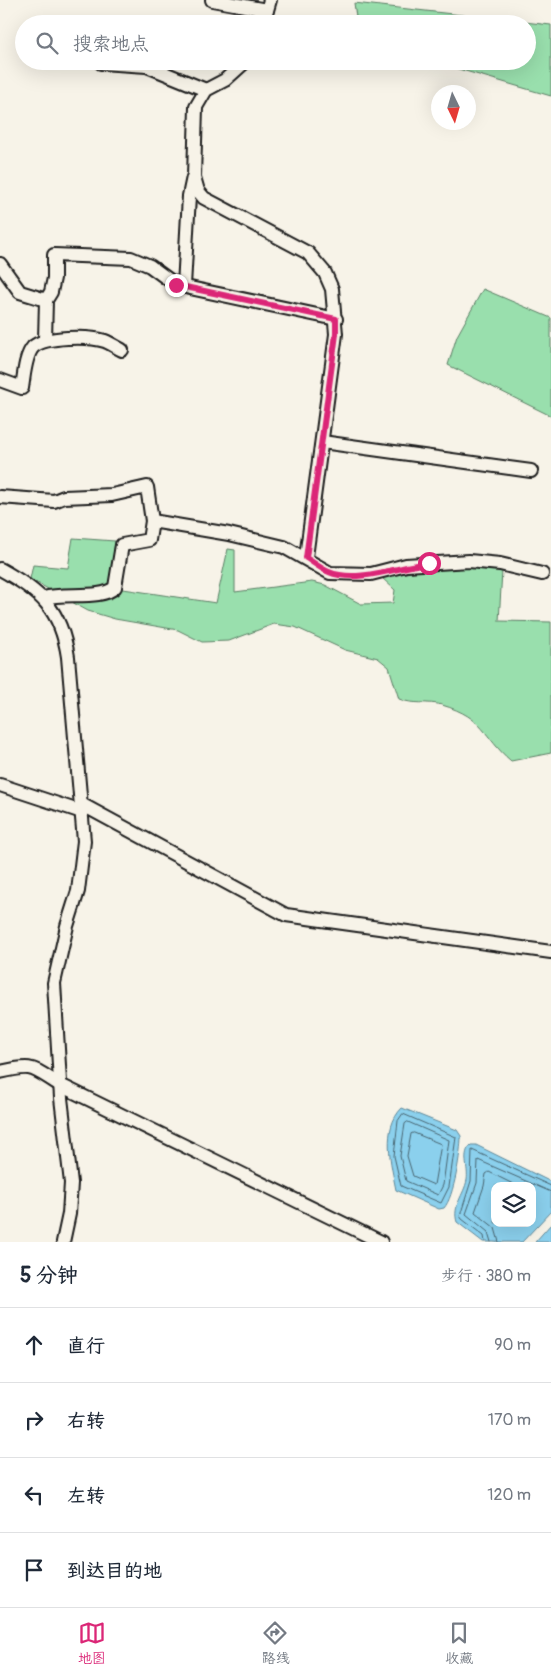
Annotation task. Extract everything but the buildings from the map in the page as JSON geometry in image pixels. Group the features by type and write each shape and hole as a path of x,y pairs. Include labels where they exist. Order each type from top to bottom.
{"street":[{"path":"212,0 268,5"},
{"path":"157,70 206,90"},
{"path":"184,286 189,196 194,177 194,112 198,101 206,90 225,80 236,70"},
{"path":"194,177 198,191 204,198 308,253 329,281 336,319 336,334 306,558"},
{"path":"45,340 46,300 51,292 54,278 54,254 131,258 150,266 176,285 336,319"},
{"path":"0,264 20,292 46,300"},
{"path":"0,380 22,388 28,356 33,348 45,340 67,338 104,340 122,350"},
{"path":"322,442 530,471"},
{"path":"0,497 54,501 64,497 112,495 147,487 152,521 149,540 122,545 115,587 112,591 95,596 61,594 44,598"},
{"path":"152,521 230,534 284,547 330,573 349,575 383,572 406,565 453,561 500,564 542,574"},
{"path":"0,570 24,582 44,598 58,621 66,648 84,841 81,878 64,935 54,982 60,1085 70,1183 69,1214 63,1242"},
{"path":"0,785 81,808 273,910 292,917 551,952"},
{"path":"0,1072 28,1067 60,1085 381,1242"}],"green space":[{"path":"354,3 461,15 356,15"},
{"path":"536,23 551,25 551,96 462,70 536,70"},
{"path":"483,289 551,318 551,416 448,365 457,336"},
{"path":"73,538 115,541 110,587 216,603 228,549 235,550 235,592 312,582 325,585 361,604 393,603 395,590 381,577 455,565 502,571 499,621 551,622 551,753 511,761 482,728 467,716 442,705 399,699 389,667 378,658 345,650 295,627 274,624 229,641 202,642 178,630 115,619 88,611 30,579 33,565 68,568"}],"water":[{"path":"402,1108 457,1130 461,1136 454,1185 444,1208 439,1209 396,1190 389,1147 392,1126"},
{"path":"471,1145 476,1145 551,1182 551,1211 522,1242 483,1242 457,1222 457,1206 467,1180 466,1153"},
{"path":"551,1224 551,1242 535,1242"}],"route":[{"path":"176,285 336,319 336,334 306,558 330,573 349,575 383,572 406,565 429,563"}]}
